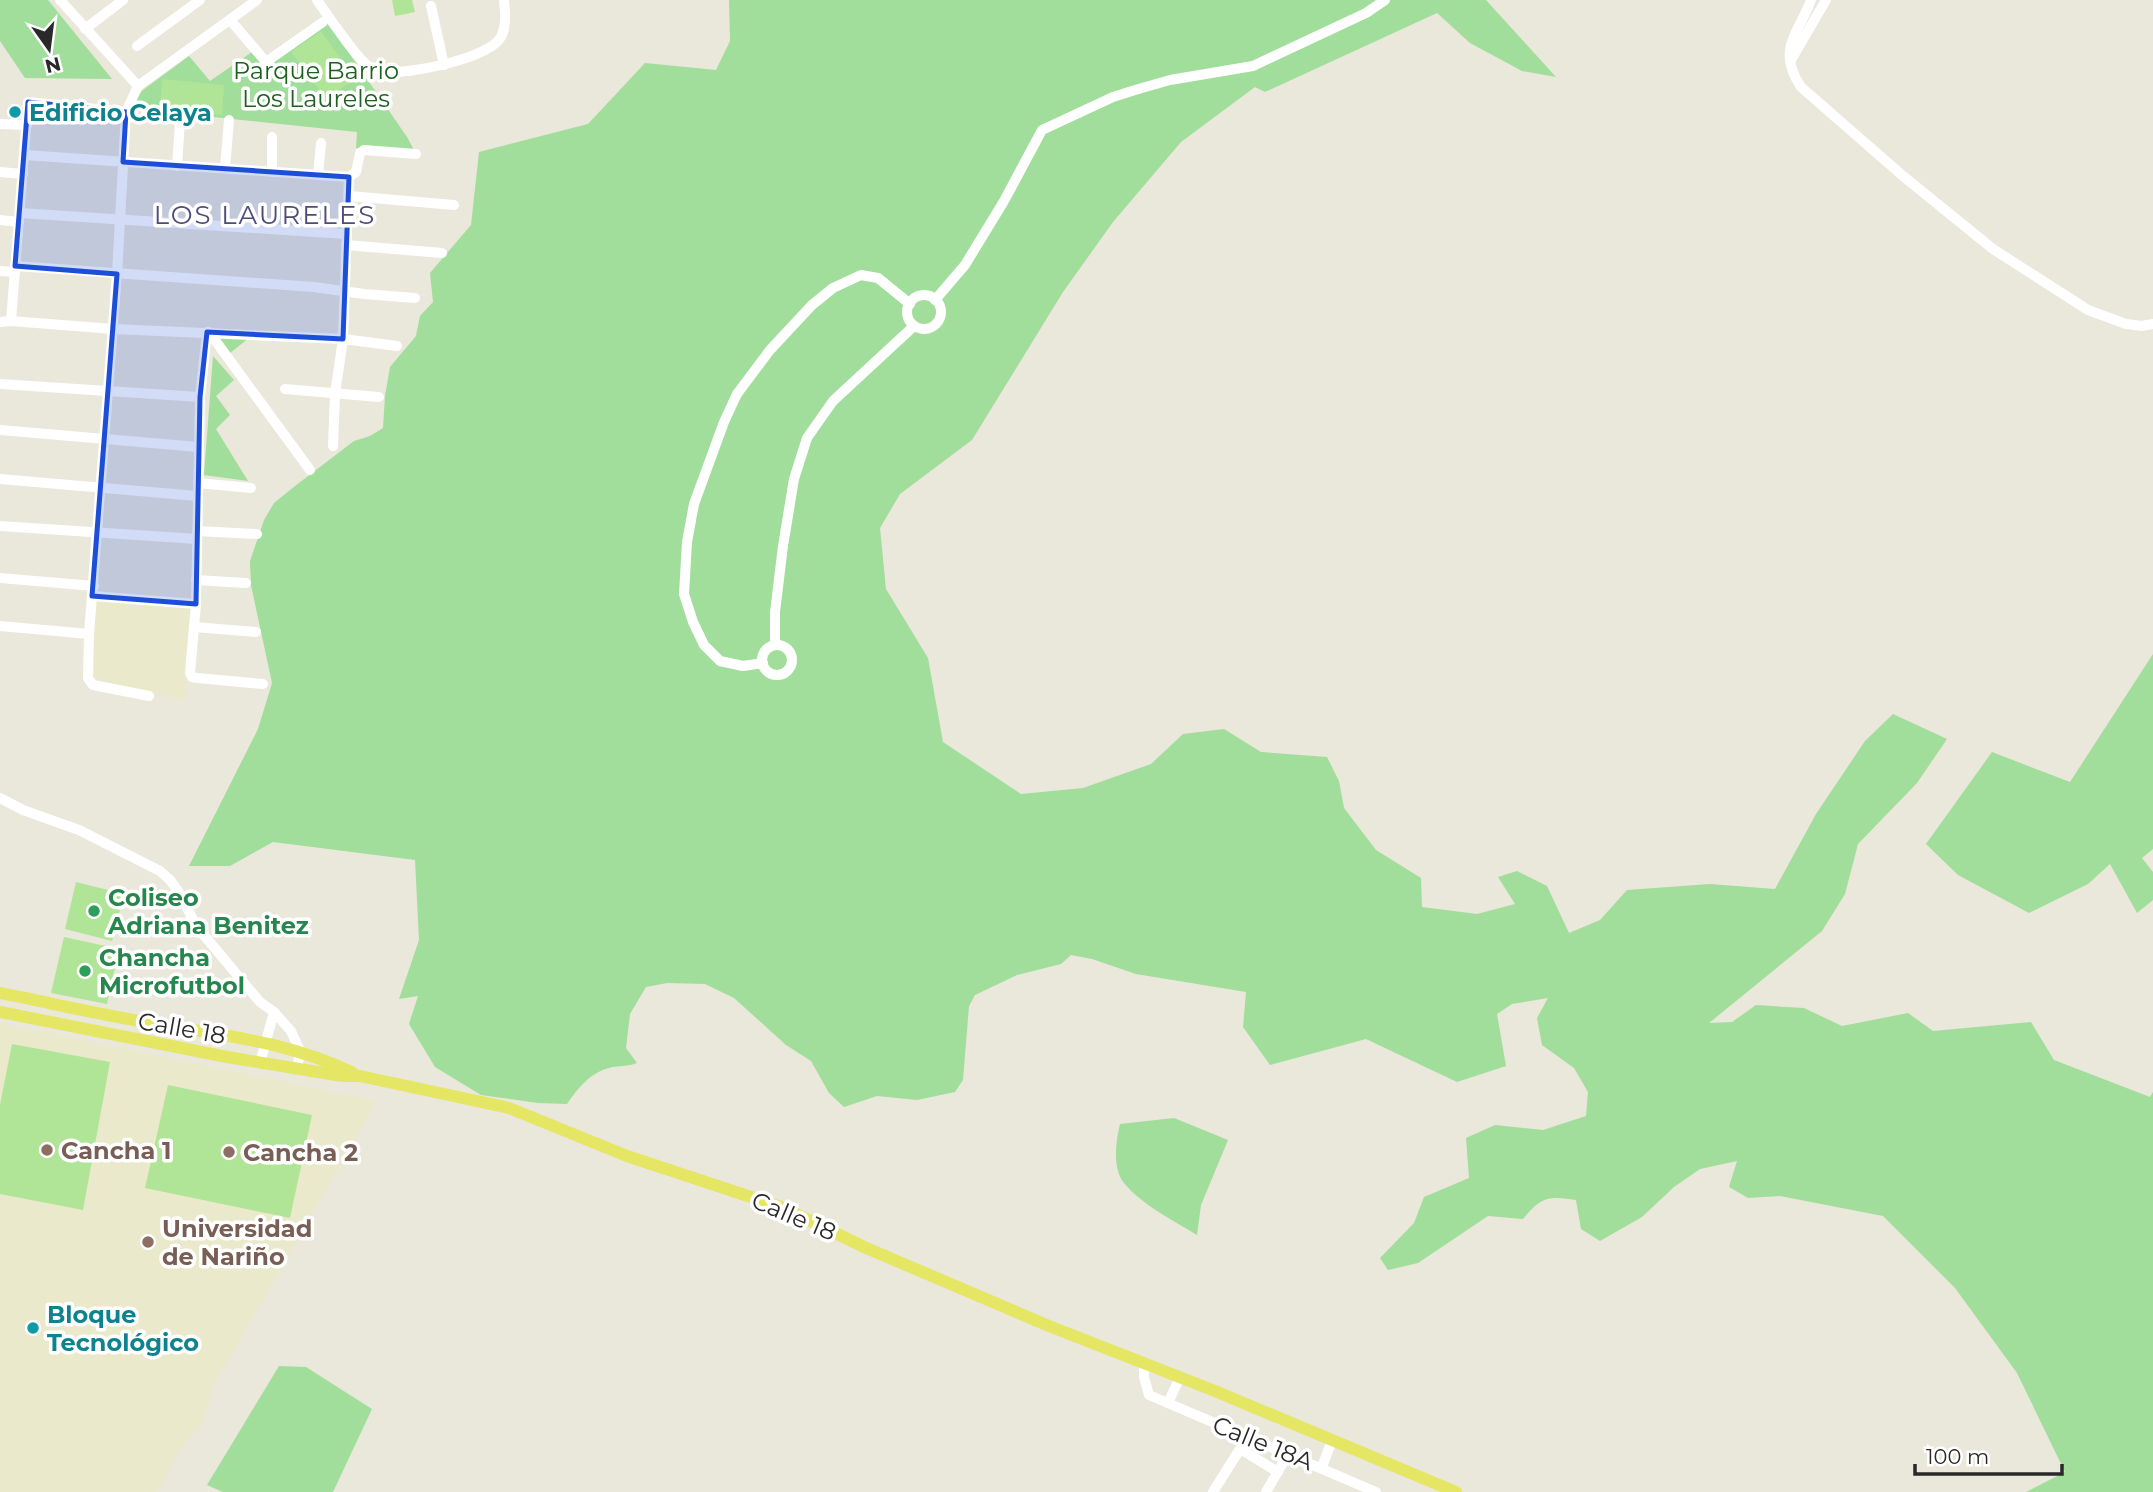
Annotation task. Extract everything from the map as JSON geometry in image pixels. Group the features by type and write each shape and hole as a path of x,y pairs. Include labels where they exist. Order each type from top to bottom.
{"main road":[{"name":"Calle 18","path":"0,993 142,1022 267,1043 300,1051 360,1076 509,1108 627,1156 784,1208 864,1247 1049,1326 1216,1391 1456,1492"},
{"name":"Calle 18","path":"0,1012 260,1063 342,1076 360,1076"}],"street":[{"path":"60,0 138,86"},
{"path":"85,29 123,0"},
{"path":"137,46 200,0"},
{"path":"149,696 89,682 89,634 99,534 126,112 138,86 232,21 257,0"},
{"path":"317,0 367,65 383,72 444,65 472,57 499,39 505,26 504,0"},
{"path":"936,300 965,265 1004,201 1042,130 1113,97 1135,90 1170,80 1253,66 1366,13 1385,0"},
{"path":"1811,0 1791,40 1789,64 1801,87 1903,176 1993,249 2088,310 2126,324 2153,324"},
{"path":"1789,64 1826,0"},
{"path":"431,6 444,65"},
{"path":"232,21 266,62 323,22"},
{"path":"126,112 28,103 15,269 6,321 113,329 343,339 397,346"},
{"path":"225,169 229,120"},
{"path":"177,166 180,122"},
{"path":"0,124 27,125"},
{"path":"272,137 272,172"},
{"path":"318,175 321,143"},
{"path":"24,155 349,177 356,172 360,153 364,150 416,154"},
{"path":"0,172 23,174"},
{"path":"333,446 335,394 343,339 349,177"},
{"path":"349,196 454,205"},
{"path":"0,220 120,220 346,234"},
{"path":"346,245 442,253"},
{"path":"0,271 15,269 117,274 415,298"},
{"path":"763,663 743,666 720,662 704,645 684,594 687,542 694,504 724,422 737,394 770,351 812,305 833,288 861,275 878,278 910,304"},
{"path":"919,296 936,300 941,313 938,323 924,329 914,326 908,316 910,304 919,296"},
{"path":"775,645 775,612 788,516 794,479 807,438 833,401 914,326"},
{"path":"208,332 200,397 196,604 190,673 192,677 263,684"},
{"path":"208,332 310,470"},
{"path":"0,384 200,397"},
{"path":"285,389 379,397"},
{"path":"0,430 198,447"},
{"path":"0,479 102,490 197,496"},
{"path":"198,483 251,488"},
{"path":"0,526 99,534 257,534"},
{"path":"0,578 196,604"},
{"path":"196,580 246,583"},
{"path":"0,626 89,634"},
{"path":"194,627 256,632"},
{"path":"775,645 788,650 792,659 789,668 782,674 772,674 763,663 764,654 775,645"},
{"path":"0,798 23,810 79,830 160,872 170,880 197,927 260,1002 274,1012 291,1031 300,1051 298,1069"},
{"path":"260,1063 274,1012"},
{"name":"Calle 18A","path":"1144,1363 1144,1377 1149,1395 1376,1492"},
{"path":"1168,1403 1180,1377"},
{"path":"1322,1467 1332,1440"},
{"path":"1213,1492 1240,1449 1278,1472"},
{"path":"1265,1492 1288,1454"}],"highlighted area":[{"path":"28,102 126,112 123,162 349,177 343,339 207,332 200,397 196,604 92,596 117,274 15,266"}],"shaded area":[{"path":"92,594 192,601 185,701 87,677"},
{"name":"Universidad de Nariño","path":"0,1023 377,1101 215,1383 201,1426 183,1444 157,1492 0,1492"}],"green space":[{"path":"0,0 48,0 112,79 25,78 0,41"},
{"path":"392,0 412,0 415,12 395,16"},
{"path":"729,0 1486,0 1556,77 1522,71 1470,43 1437,13 1265,92 1255,87 1181,142 1113,222 1063,292 972,440 900,494 880,528 886,589 928,658 943,742 1021,794 1083,788 1151,764 1183,734 1224,729 1261,752 1327,757 1339,781 1344,808 1376,850 1421,878 1422,907 1477,914 1515,904 1498,877 1517,871 1547,886 1569,933 1600,920 1627,890 1710,884 1775,889 1816,814 1865,741 1893,714 1947,739 1917,783 1858,844 1845,894 1822,931 1709,1023 1732,1022 1756,1005 1804,1008 1842,1026 1908,1013 1933,1031 2031,1022 2054,1060 2150,1097 2153,1092 2153,1492 2026,1492 2065,1472 2017,1373 1955,1288 1883,1216 1780,1196 1748,1198 1729,1187 1737,1161 1700,1169 1674,1187 1642,1217 1600,1241 1581,1229 1576,1200 1552,1198 1535,1206 1523,1219 1488,1216 1418,1263 1388,1270 1380,1258 1414,1223 1424,1197 1469,1178 1466,1138 1495,1125 1543,1130 1586,1116 1588,1092 1574,1068 1542,1045 1537,1018 1548,998 1512,1004 1497,1014 1506,1066 1457,1082 1366,1039 1270,1065 1243,1027 1246,992 1136,974 1071,955 1061,964 1017,975 975,995 969,1006 963,1080 955,1092 917,1100 877,1096 844,1107 829,1093 811,1061 786,1045 734,998 705,984 667,983 646,987 630,1014 626,1048 637,1063 596,1073 580,1087 567,1104 538,1103 481,1095 435,1067 409,1024 418,996 399,999 419,940 415,860 273,842 230,866 189,866 258,729 272,683 251,585 250,561 264,520 274,503 295,486 354,441 383,428 390,367 416,336 420,316 433,302 430,273 471,225 479,152 588,124 645,63 716,70 730,41"},
{"name":"Parque Barrio Los Laureles","path":"327,21 415,152 356,148 357,132 137,109 136,97 189,56 210,81 252,52 264,65"},
{"path":"321,31 355,79 326,99 291,52"},
{"path":"162,79 224,85 222,115 160,110"},
{"path":"215,336 249,338 230,353"},
{"path":"213,356 234,380 216,396 230,415 216,429 248,481 204,475"},
{"path":"2153,654 2153,849 2142,858 2153,872 2153,900 2137,913 2110,864 2088,884 2029,913 1958,875 1926,844 1992,752 2070,782"},
{"name":"Coliseo Adriana Benitez","path":"76,882 124,894 112,941 65,929"},
{"name":"Chancha Microfutbol","path":"64,937 119,949 107,1004 51,993"},
{"name":"Cancha 1","path":"12,1044 110,1062 83,1210 0,1194 0,1105"},
{"name":"Cancha 2","path":"168,1085 312,1115 290,1218 145,1188"},
{"path":"1174,1118 1228,1140 1201,1205 1197,1235 1158,1212 1131,1191 1120,1177 1116,1162 1120,1124"},
{"path":"279,1366 306,1367 372,1409 333,1492 223,1492 207,1485"}],"place":[{"name":"Edificio Celaya","path":"15,112"},
{"name":"Coliseo Adriana Benitez","path":"94,911"},
{"name":"Chancha Microfutbol","path":"85,971"},
{"name":"Cancha 1","path":"47,1150"},
{"name":"Cancha 2","path":"229,1152"},
{"name":"Universidad de Nariño","path":"148,1242"},
{"name":"Bloque Tecnológico","path":"33,1328"}],"district":[{"name":"LOS LAURELES","path":"265,215"}]}
